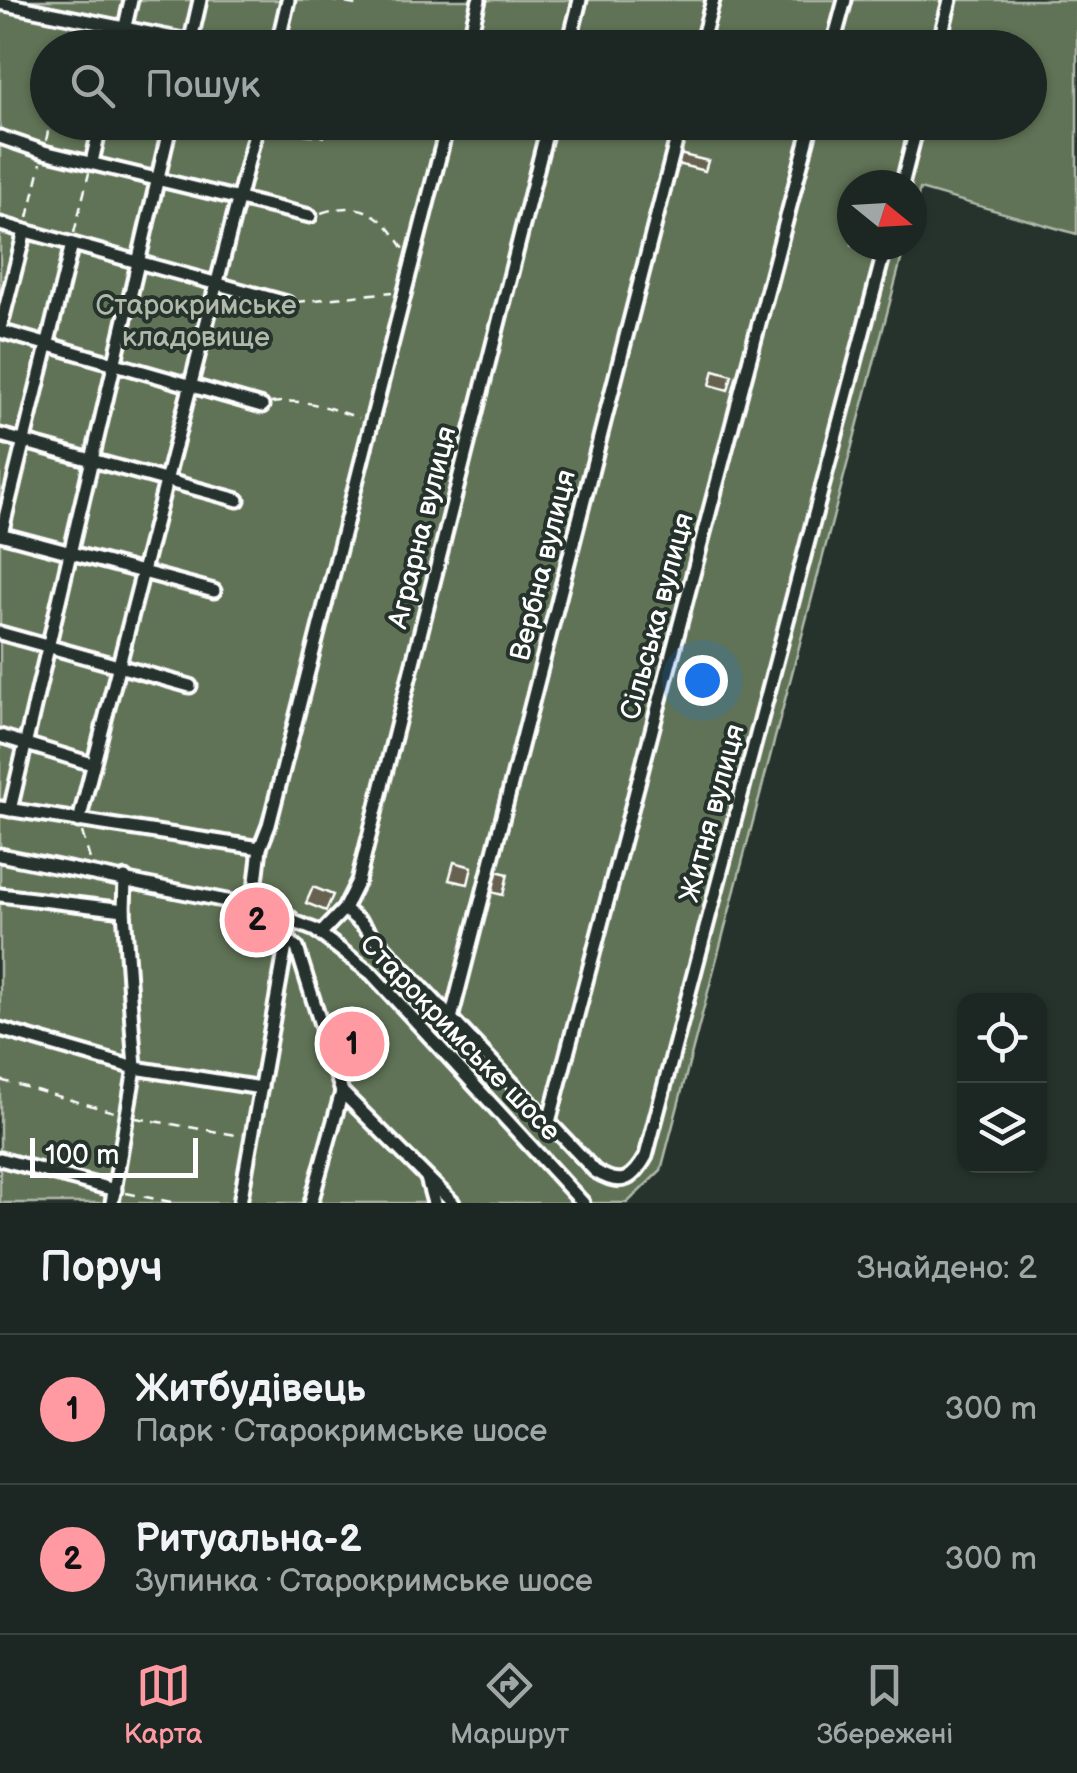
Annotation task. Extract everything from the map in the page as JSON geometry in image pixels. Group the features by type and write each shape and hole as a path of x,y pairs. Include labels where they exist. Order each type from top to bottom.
{"street":[{"path":"124,28 131,0"},
{"path":"193,30 200,0"},
{"path":"281,30 288,0"},
{"path":"472,30 480,0"},
{"path":"572,30 580,0"},
{"path":"704,30 712,0"},
{"path":"837,30 845,0"},
{"path":"942,30 950,0"},
{"path":"0,3 27,4 132,30"},
{"path":"0,137 44,152 310,216"},
{"path":"92,162 97,140"},
{"path":"167,140 5,809 260,848"},
{"path":"79,821 254,140"},
{"path":"252,907 260,848 270,825 443,140"},
{"name":"Аграрна вулиця","path":"321,934 344,909 358,881 545,140"},
{"name":"Вербна вулиця","path":"451,1019 676,140"},
{"name":"Сільська вулиця","path":"549,1122 807,140"},
{"path":"906,170 913,140"},
{"path":"0,224 288,303"},
{"path":"24,230 0,330 262,406"},
{"path":"72,244 0,534 214,591"},
{"name":"Житня вулиця","path":"549,1122 595,1171 616,1180 637,1172 646,1156 882,260"},
{"path":"0,435 238,500"},
{"path":"0,633 190,686"},
{"path":"0,736 92,764"},
{"name":"Старокримське шосе","path":"0,855 252,907 290,918 321,934 372,974 583,1203"},
{"path":"0,1159 113,1197 135,1068 125,878"},
{"path":"0,895 124,910"},
{"path":"344,909 549,1122"},
{"path":"240,1203 290,918"},
{"path":"287,940 298,948 342,1092 453,1203"},
{"path":"0,1028 135,1068 262,1088"},
{"path":"311,1203 342,1092"},
{"path":"425,1174 434,1203"}],"path":[{"path":"328,0 361,6"},
{"path":"24,230 46,140"},
{"path":"72,244 92,162"},
{"path":"310,216 335,208 370,212 388,224 402,248 414,255"},
{"path":"288,303 404,293"},
{"path":"262,406 304,400 370,421"},
{"path":"79,821 92,873"},
{"path":"0,1080 128,1116 253,1138"},
{"path":"113,1197 176,1203"}],"green space":[{"name":"Старокримське кладовище","path":"0,0 1077,0 1077,234 927,191 927,170 837,170 837,260 901,260 661,1170 627,1203 0,1203"}],"building":[{"path":"679,154 708,161 705,171 677,164"},
{"path":"714,370 732,375 728,390 710,385"},
{"path":"454,862 472,867 468,884 449,880"},
{"path":"496,871 508,874 503,895 491,892"},
{"path":"313,887 333,895 326,911 306,903"}],"place":[{"name":"Ритуальна-2","path":"257,920"},
{"name":"Житбудівець","path":"352,1044"}]}
